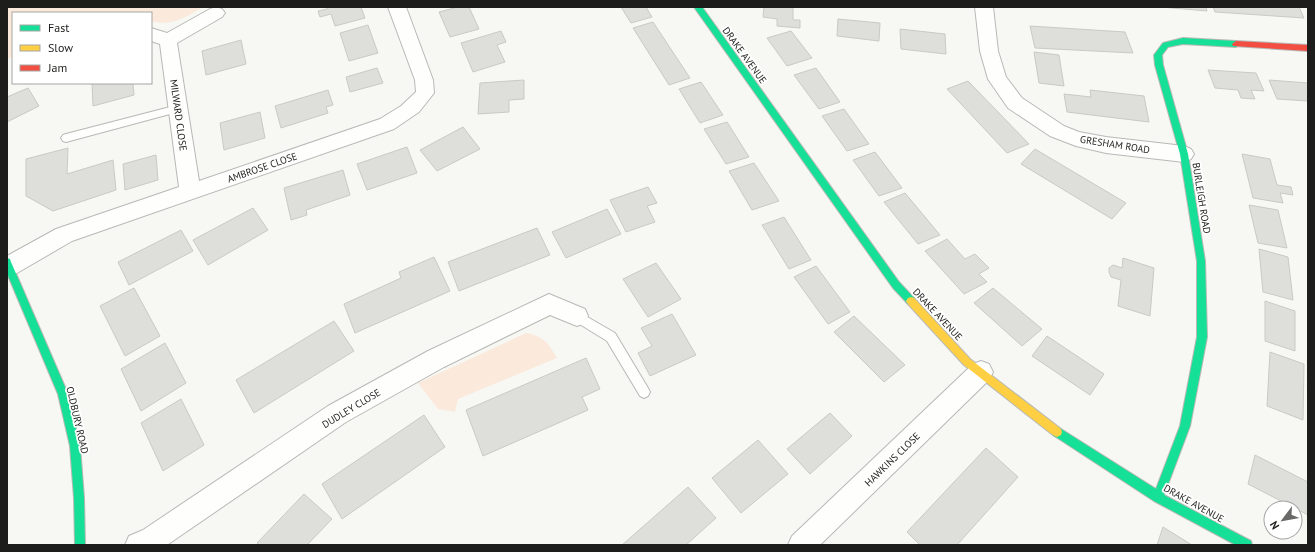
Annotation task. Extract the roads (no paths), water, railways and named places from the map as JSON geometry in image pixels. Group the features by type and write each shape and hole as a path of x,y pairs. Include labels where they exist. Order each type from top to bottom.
{"street":[{"name":"AMBROSE CLOSE","path":"8,264 64,234 388,124 401,117 412,108 425,93 424,80 397,7"},
{"name":"DRAKE AVENUE","path":"698,7 896,285 967,362 1066,438 1158,497 1247,545"},
{"name":"GRESHAM ROAD","path":"984,7 989,51 997,79 1015,103 1057,131 1076,139 1106,145 1184,154"},
{"name":"MILWARD CLOSE","path":"190,191 178,109 160,37 216,13"},
{"name":"BURLEIGH ROAD","path":"1158,497 1185,426 1202,337 1201,260 1184,154 1159,65 1158,55 1166,45 1183,41 1308,48"},
{"name":"OLDBURY ROAD","path":"8,264 63,394 75,446 79,498 80,545"},
{"name":"DUDLEY CLOSE","path":"138,545 152,539 338,414 436,359 549,304 576,316"},
{"name":"HAWKINS CLOSE","path":"801,545 981,372"}],"lane":[{"path":"66,138 178,109"},
{"path":"576,316 611,337 644,392"}]}
